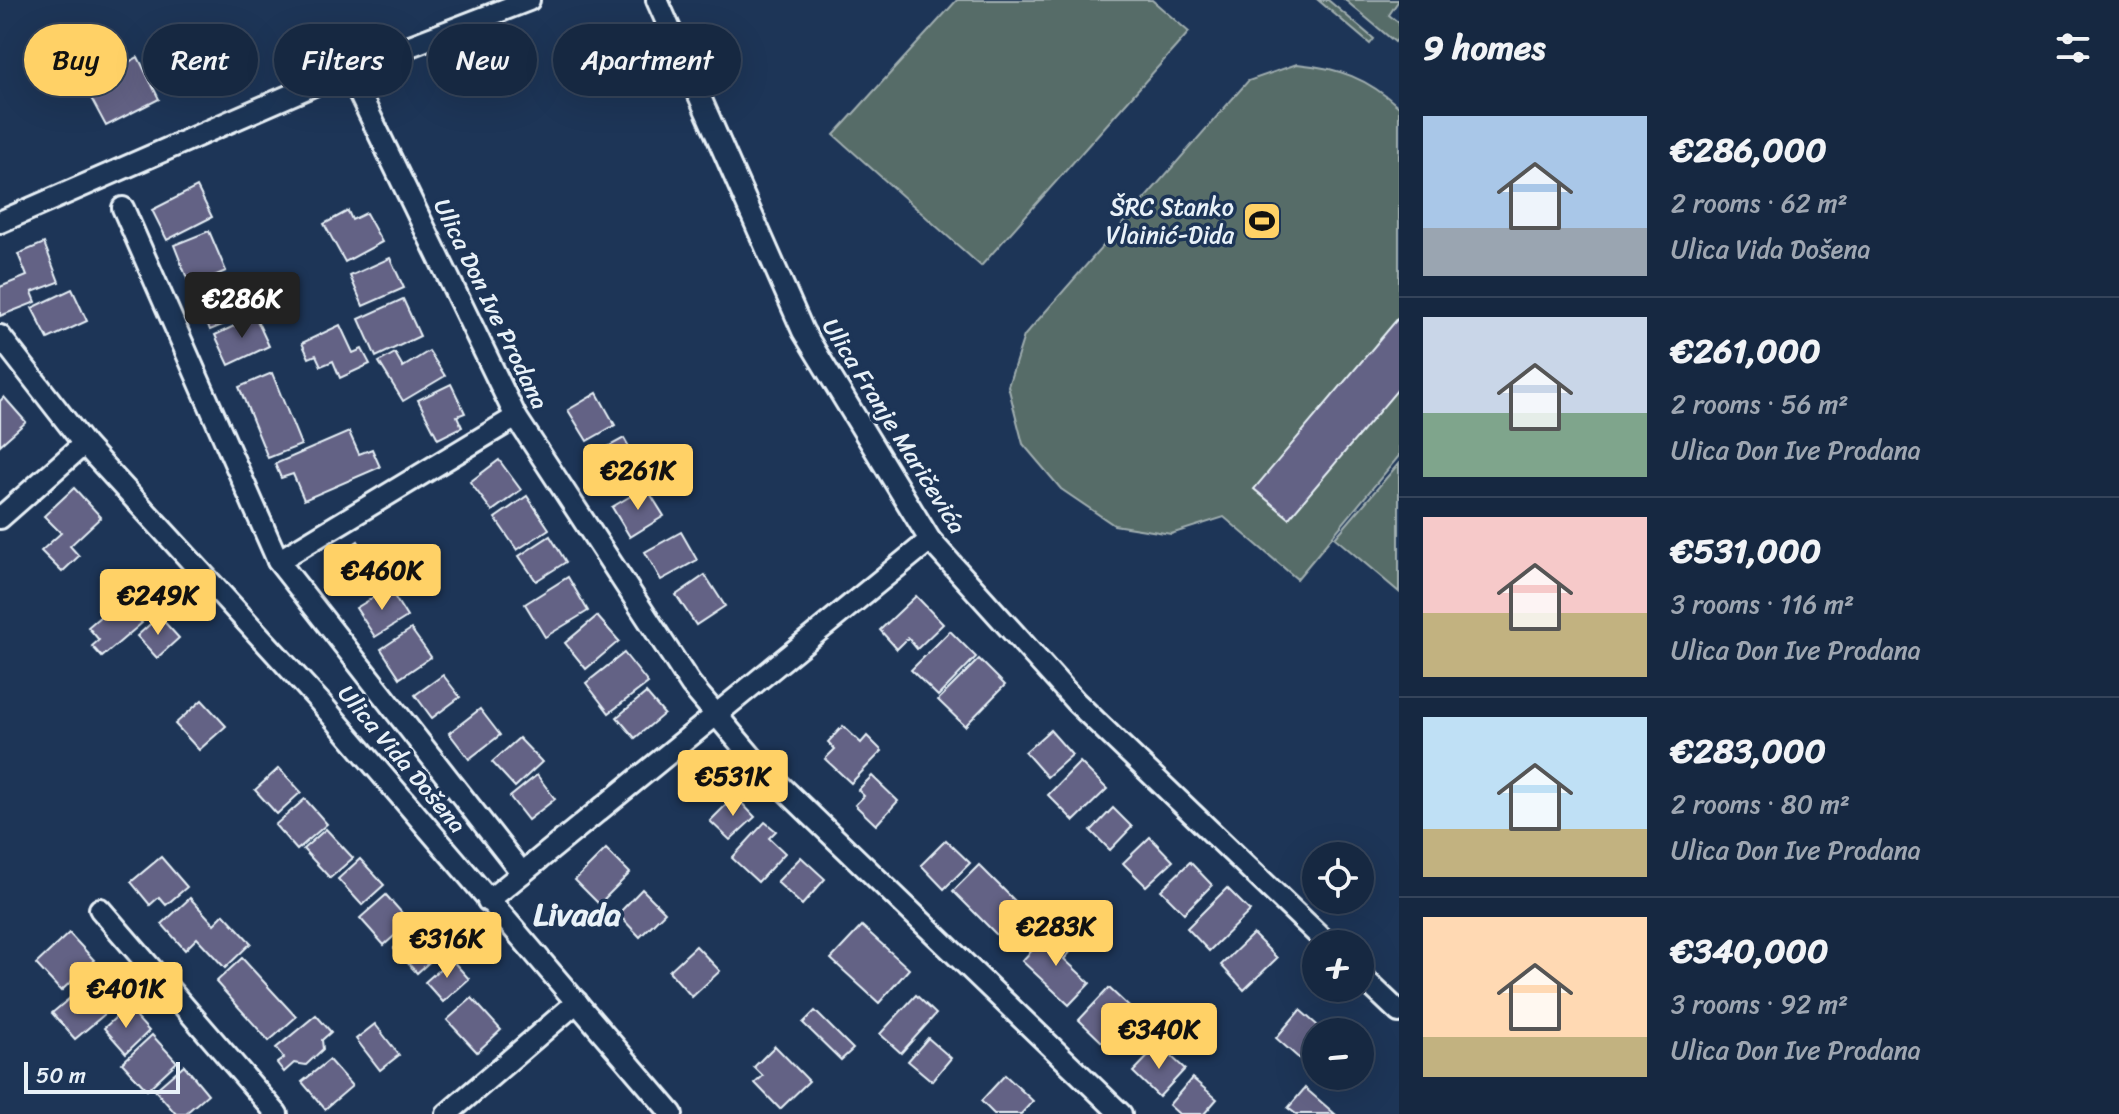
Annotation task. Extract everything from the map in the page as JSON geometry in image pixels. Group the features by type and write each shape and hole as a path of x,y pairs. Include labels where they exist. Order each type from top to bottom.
{"street":[{"path":"412,45 529,0"},
{"name":"Ulica Franje Maričevića","path":"657,0 803,331 930,540 1076,702 1313,930"},
{"path":"0,222 288,96"},
{"name":"Ulica Don Ive Prodana","path":"361,96 516,417 713,714 757,763 1121,1114"},
{"name":"Ulica Vida Došena","path":"123,208 278,561 522,873"},
{"name":"Ulica Vida Došena","path":"0,336 84,444 320,702 672,1114"},
{"path":"278,561 516,417"},
{"path":"0,518 84,444"},
{"path":"488,901 713,714 930,540"},
{"path":"100,909 277,1114"},
{"path":"1374,988 1399,1012"},
{"path":"447,1114 577,1002"}],"green space":[{"path":"957,0 1152,0 1189,32 981,266 834,135"},
{"path":"1318,0 1328,0 1374,39 1370,44"},
{"path":"1345,0 1399,0 1389,15 1399,23 1399,37 1395,42"},
{"name":"ŠRC Stanko Vlainić-Dida","path":"1297,64 1352,76 1399,107 1399,456 1297,579 1224,517 1171,534 1114,525 1061,489 1023,444 1008,386 1024,336 1248,81"},
{"path":"1399,463 1399,592 1335,538"}],"building":[{"path":"138,57 143,67 143,96 158,96 159,99 106,126 90,96 127,96 127,63"},
{"path":"197,187 212,217 167,240 152,210"},
{"path":"348,211 352,220 366,213 382,242 345,262 324,224"},
{"path":"209,231 226,271 190,286 174,245"},
{"path":"44,243 59,282 32,292 36,302 0,316 0,287 27,276 18,254"},
{"path":"390,258 404,288 363,306 350,276"},
{"path":"228,282 242,317 210,330 196,294"},
{"path":"72,289 87,321 48,339 32,308"},
{"path":"403,299 420,336 376,357 359,319"},
{"path":"255,316 269,346 229,365 215,335"},
{"path":"1399,317 1399,388 1289,518 1254,489"},
{"path":"340,325 353,353 362,349 370,364 340,378 333,361 321,366 316,355 309,358 302,343"},
{"path":"429,351 445,376 403,401 379,362 395,353 403,367"},
{"path":"272,373 301,445 268,458 239,387"},
{"path":"451,384 465,413 457,416 462,427 438,439 418,400"},
{"path":"597,393 615,425 587,441 568,410"},
{"path":"4,397 26,422 0,445 0,401"},
{"path":"349,432 359,454 372,449 380,467 304,500 293,474 281,478 275,464"},
{"path":"624,438 644,473 612,490 593,455"},
{"path":"499,460 521,490 492,511 470,482"},
{"path":"646,487 664,516 630,537 612,507"},
{"path":"74,488 101,517 70,546 79,556 62,572 41,551 61,533 44,516"},
{"path":"527,496 549,529 517,550 495,518"},
{"path":"681,532 697,560 661,580 645,552"},
{"path":"550,536 566,562 536,581 519,556"},
{"path":"358,541 381,575 354,594 330,560"},
{"path":"705,575 725,606 696,625 676,595"},
{"path":"568,577 588,611 545,637 525,604"},
{"path":"389,588 407,617 375,637 356,608"},
{"path":"916,596 943,624 917,649 908,638 897,649 880,630"},
{"path":"121,599 142,623 102,657 92,646 99,640 88,627"},
{"path":"159,616 179,638 157,658 137,636"},
{"path":"597,616 619,641 586,669 565,643"},
{"path":"411,629 431,657 400,678 381,649"},
{"path":"950,631 976,657 938,696 911,670"},
{"path":"624,653 648,683 609,713 586,683"},
{"path":"979,659 1005,685 965,726 938,700"},
{"path":"443,675 460,697 432,718 415,695"},
{"path":"646,693 664,714 635,738 617,717"},
{"path":"202,700 226,726 199,750 175,724"},
{"path":"480,709 500,735 469,759 449,733"},
{"path":"843,726 861,743 867,736 882,751 851,783 825,759 835,749 828,742"},
{"path":"1050,730 1072,755 1047,777 1025,752"},
{"path":"519,738 542,762 515,787 492,762"},
{"path":"1080,762 1107,789 1074,821 1048,795"},
{"path":"279,768 301,792 277,814 255,790"},
{"path":"537,775 555,799 528,820 510,797"},
{"path":"872,776 898,801 876,825 855,805 864,796 858,790"},
{"path":"735,796 755,817 730,840 710,821"},
{"path":"305,799 327,824 297,850 275,825"},
{"path":"1113,808 1132,827 1110,850 1091,831"},
{"path":"765,822 776,831 769,838 785,853 758,882 732,858"},
{"path":"326,829 353,858 330,878 303,849"},
{"path":"1150,837 1173,861 1146,886 1123,863"},
{"path":"946,840 970,863 944,889 921,865"},
{"path":"606,849 630,873 599,904 575,880"},
{"path":"161,857 187,887 166,905 159,897 150,905 131,882"},
{"path":"801,857 825,879 802,905 777,882"},
{"path":"360,859 384,885 362,905 338,879"},
{"path":"1190,862 1212,885 1184,913 1161,890"},
{"path":"979,865 1028,914 1002,940 953,891"},
{"path":"1227,888 1250,911 1209,951 1187,928"},
{"path":"642,889 665,912 640,937 618,914"},
{"path":"386,895 410,922 384,945 360,918"},
{"path":"190,898 214,924 224,914 251,943 225,968 197,938 185,950 162,924"},
{"path":"421,923 444,949 417,973 394,948"},
{"path":"862,926 909,969 879,1003 831,959"},
{"path":"1051,930 1072,950 1064,959 1090,983 1069,1005 1022,961"},
{"path":"69,933 94,960 61,991 36,964"},
{"path":"1253,934 1277,958 1244,990 1221,965"},
{"path":"696,946 720,971 692,997 669,971"},
{"path":"242,958 296,1017 269,1041 216,982"},
{"path":"451,959 469,979 443,1002 425,982"},
{"path":"101,972 124,998 75,1039 52,1013"},
{"path":"1109,988 1141,1018 1126,1035 1117,1026 1102,1042 1079,1020"},
{"path":"916,995 936,1014 901,1053 880,1034"},
{"path":"472,998 501,1030 477,1052 447,1020"},
{"path":"127,1007 149,1031 126,1053 104,1028"},
{"path":"1300,1010 1309,1018 1302,1018 1301,1060 1276,1038"},
{"path":"815,1011 853,1049 841,1060 803,1023"},
{"path":"316,1015 331,1032 322,1040 323,1049 306,1065 294,1063 284,1072 277,1063 284,1058 276,1048"},
{"path":"375,1024 399,1055 380,1070 356,1039"},
{"path":"152,1035 177,1062 147,1090 122,1063"},
{"path":"928,1038 951,1058 932,1081 908,1061"},
{"path":"1159,1045 1185,1069 1159,1097 1133,1072"},
{"path":"775,1046 809,1081 780,1109 755,1083 763,1076 754,1067"},
{"path":"329,1060 352,1086 325,1109 302,1082"},
{"path":"184,1065 208,1094 185,1114 176,1114 155,1090"},
{"path":"1005,1075 1033,1101 1021,1114 994,1114 981,1101"},
{"path":"1192,1078 1217,1099 1204,1114 1179,1114 1169,1105"},
{"path":"1303,1090 1307,1090 1335,1114 1296,1114 1288,1108"}],"place":[{"name":"ŠRC Stanko Vlainić-Dida","path":"1262,221"}],"district":[{"name":"Livada","path":"577,914"}]}
